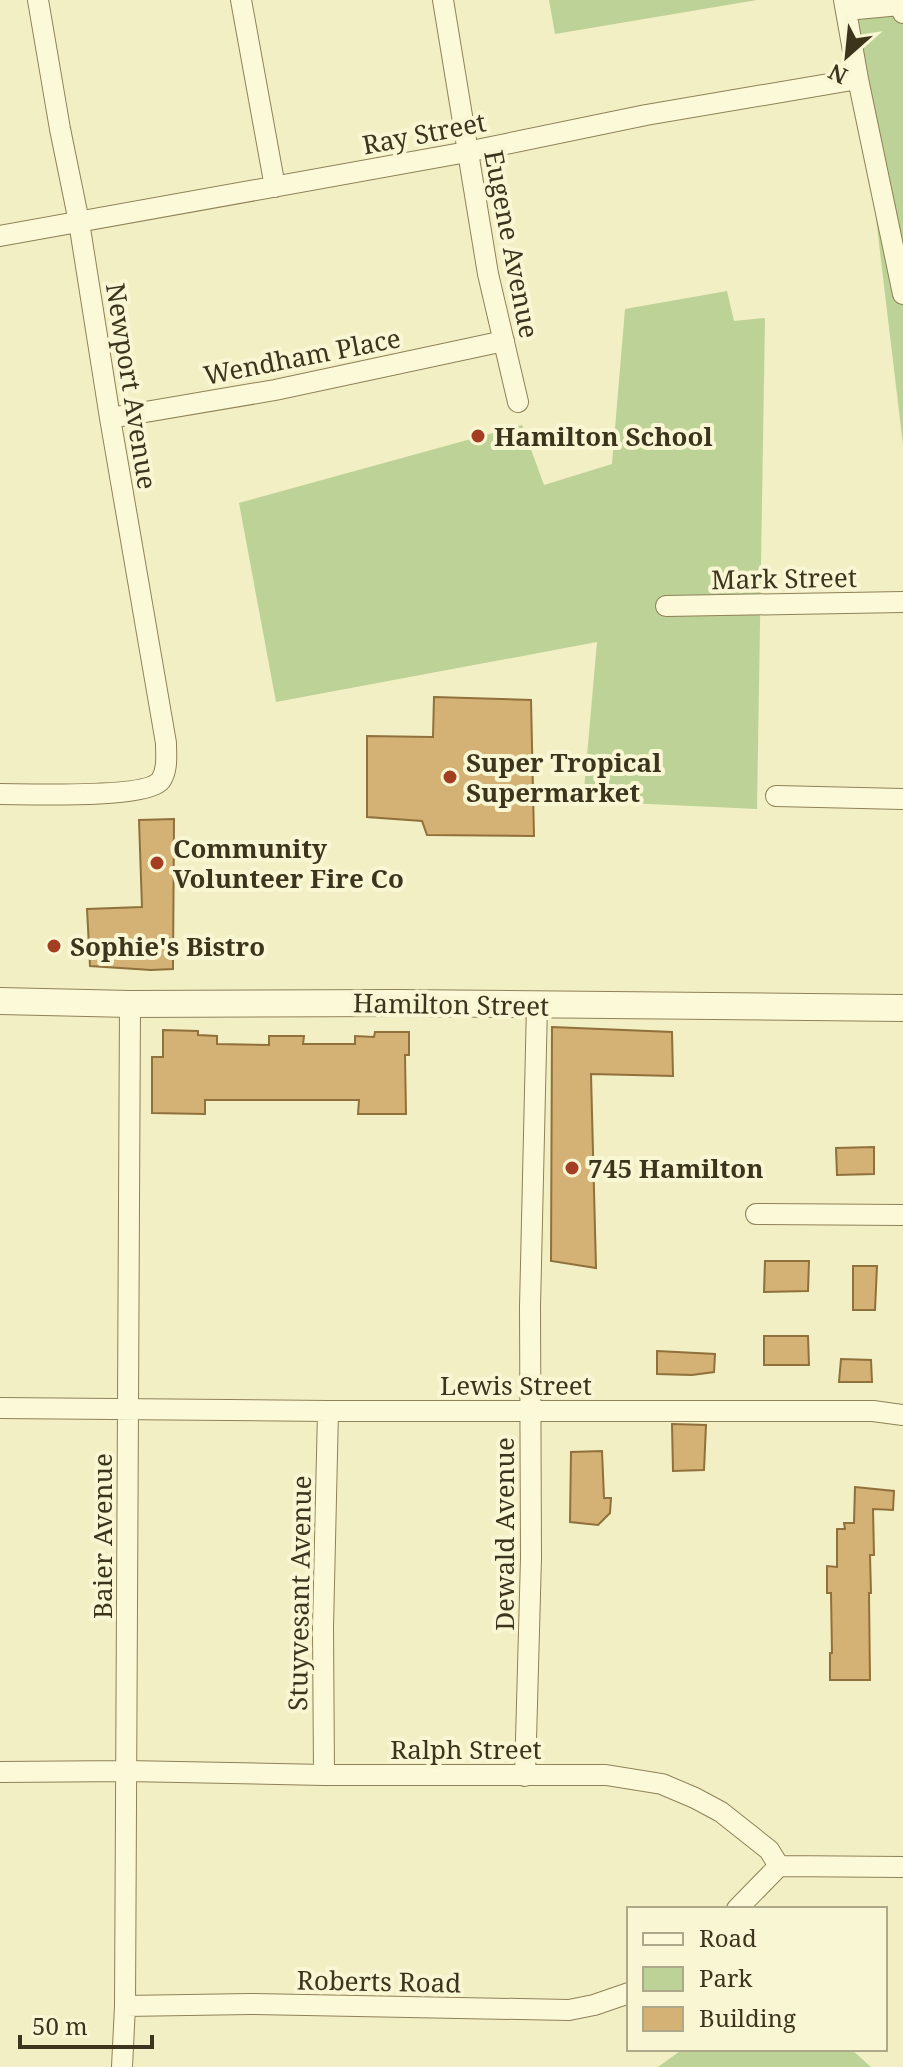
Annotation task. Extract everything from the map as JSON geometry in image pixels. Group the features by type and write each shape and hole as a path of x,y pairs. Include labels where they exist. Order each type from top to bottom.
{"street":[{"name":"Newport Avenue","path":"0,794 142,790 154,786 166,769 166,743 79,222 38,0"},
{"path":"241,0 275,187"},
{"name":"Eugene Avenue","path":"443,0 488,274 518,402"},
{"path":"903,13 900,5 845,5 903,294"},
{"name":"Ray Street","path":"0,236 467,152 646,115 858,79"},
{"name":"Wendham Place","path":"110,418 275,390 504,341"},
{"name":"Mark Street","path":"666,606 903,602"},
{"path":"776,796 903,799"},
{"name":"Hamilton Street","path":"0,1001 903,1008"},
{"name":"Baier Avenue","path":"122,2067 127,1771 130,1004"},
{"name":"Dewald Avenue","path":"525,1776 531,1558 530,1307 537,1005"},
{"path":"756,1214 903,1215"},
{"name":"Lewis Street","path":"0,1408 873,1411 903,1415"},
{"name":"Stuyvesant Avenue","path":"324,1775 323,1627 328,1411"},
{"name":"Ralph Street","path":"0,1772 606,1775 662,1784 695,1798 721,1812 769,1850 779,1866"},
{"path":"739,1907 779,1866 903,1867"},
{"name":"Roberts Road","path":"125,2006 250,2004 569,2010 627,1994"}],"green space":[{"path":"549,0 757,0 555,34"},
{"path":"850,0 903,0 903,445"},
{"path":"727,291 734,321 765,318 757,809 583,801 597,642 276,702 239,503 522,425 544,485 612,464 625,309"},
{"path":"680,2051 853,2051 871,2067 658,2067"}],"building":[{"name":"Super Tropical Supermarket","path":"434,697 531,700 534,836 427,835 422,821 367,817 367,736 433,737"},
{"name":"Community Volunteer Fire Co","path":"174,819 173,969 90,966 87,909 142,907 139,820"},
{"name":"745 Hamilton","path":"552,1027 672,1032 673,1076 591,1074 596,1268 551,1261"},
{"path":"163,1030 198,1031 198,1035 217,1036 217,1044 269,1045 269,1036 304,1036 303,1044 355,1044 355,1036 374,1037 375,1032 409,1032 409,1055 405,1055 406,1114 358,1114 359,1100 205,1100 205,1114 152,1113 152,1057 163,1057"},
{"path":"874,1147 874,1174 837,1175 836,1148"},
{"path":"765,1261 809,1261 808,1291 764,1292"},
{"path":"853,1266 877,1266 875,1310 853,1310"},
{"path":"764,1336 808,1336 809,1365 764,1365"},
{"path":"657,1351 715,1354 714,1372 657,1374"},
{"path":"841,1359 871,1360 872,1382 839,1382"},
{"path":"672,1424 706,1425 704,1470 673,1471"},
{"path":"602,1451 604,1498 611,1498 610,1513 598,1525 570,1522 571,1452"},
{"path":"855,1487 894,1491 893,1510 873,1509 874,1555 870,1555 869,1593 870,1680 830,1680 831,1593 827,1593 827,1566 837,1567 837,1529 845,1529 844,1523 854,1523"}],"place":[{"name":"Hamilton School","path":"478,436"},
{"name":"Super Tropical Supermarket","path":"450,777"},
{"name":"Community Volunteer Fire Co","path":"157,863"},
{"name":"Sophie's Bistro","path":"54,946"},
{"name":"745 Hamilton","path":"572,1168"}]}
